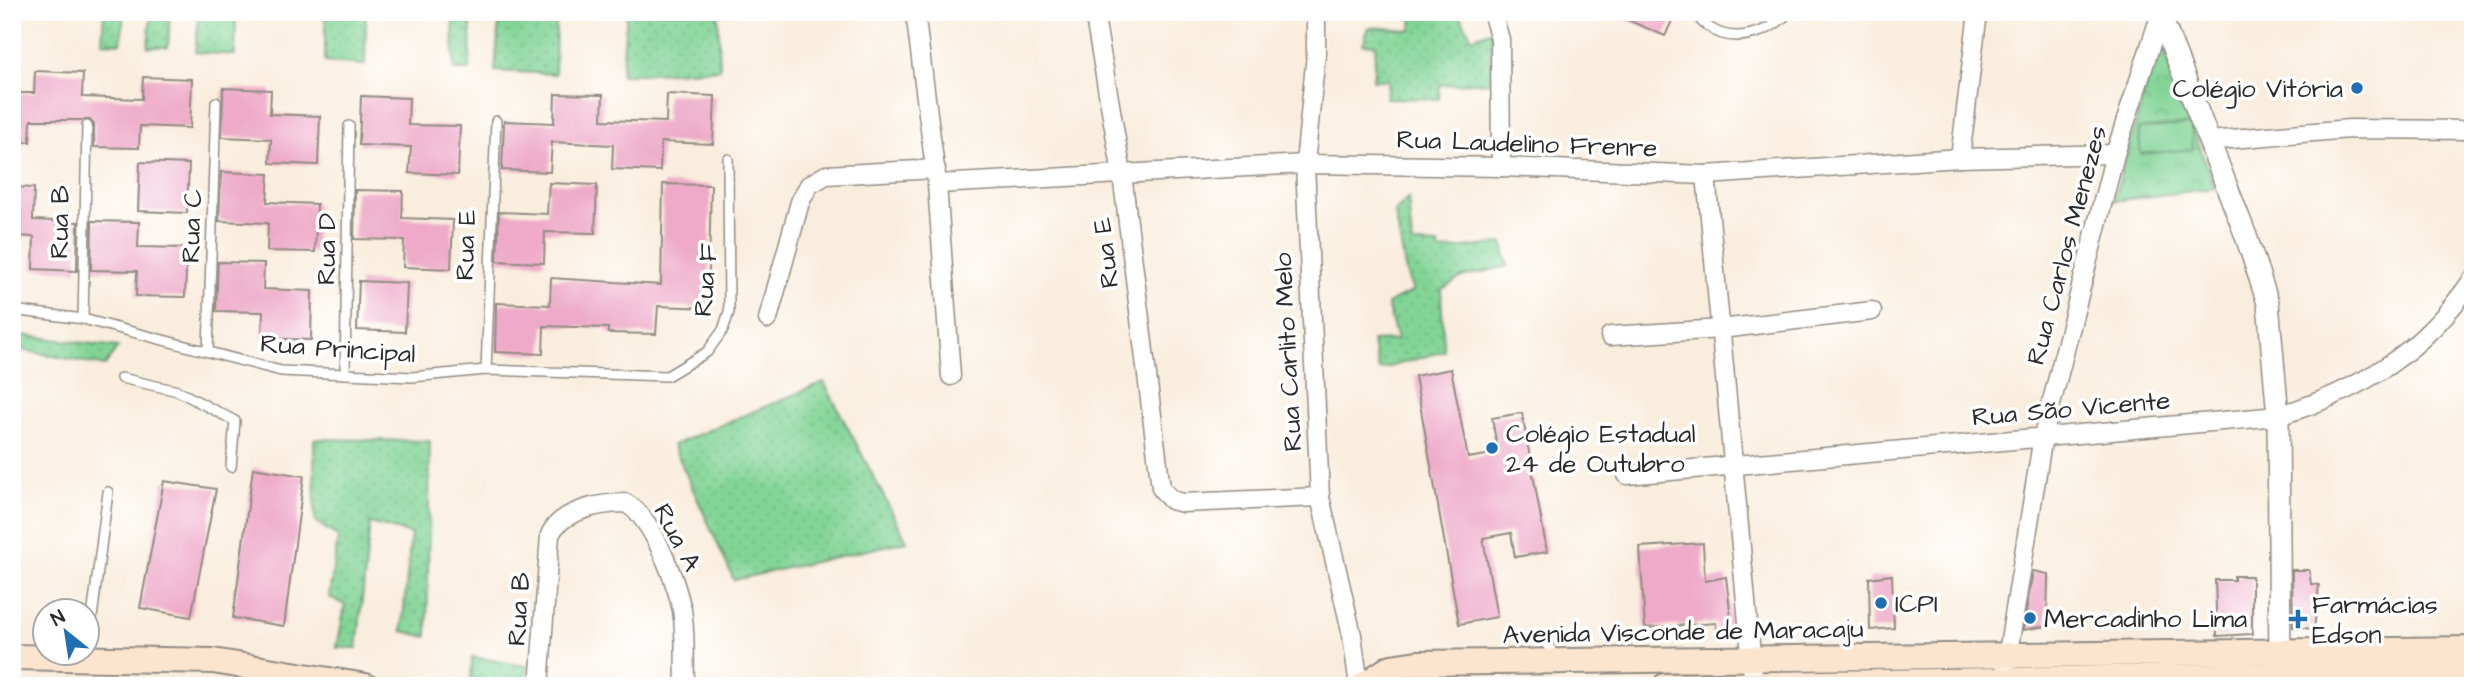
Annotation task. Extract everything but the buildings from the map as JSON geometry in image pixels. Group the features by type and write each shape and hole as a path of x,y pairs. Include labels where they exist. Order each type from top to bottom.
{"main road":[{"name":"Avenida Visconde de Maracaju","path":"2281,671 2473,649"},
{"path":"12,657 32,657"},
{"path":"102,658 213,661 366,686"},
{"name":"Avenida Visconde de Maracaju","path":"1360,686 1397,665 1560,661 1753,677 1893,683 2007,674"},
{"name":"Avenida Visconde de Maracaju","path":"1665,686 1753,677 2473,668"}],"street":[{"path":"915,12 937,176 951,376"},
{"name":"Rua E","path":"1094,12 1122,174 1161,488 1171,500 1183,503 1320,497"},
{"name":"Rua Carlito Melo","path":"1316,12 1315,65 1305,164 1320,497 1352,635 1360,686"},
{"path":"1492,12 1500,39 1501,167"},
{"path":"1960,158 1978,12"},
{"path":"2160,14 2246,236 2268,303 2278,416 2281,671"},
{"name":"Rua Carlos Menezes","path":"2007,674 2043,436 2115,154 2160,14"},
{"path":"2208,141 2350,129 2473,131"},
{"name":"Rua Laudelino Frenre","path":"768,319 800,202 809,185 832,174 1122,174 1305,164 1501,167 1706,175 1960,158 2115,154"},
{"path":"1706,175 1736,467 1753,677"},
{"name":"Rua São Vicente","path":"1627,475 2278,416 2321,403 2387,369 2412,348 2473,279"},
{"path":"1610,336 1721,329 1872,311"},
{"name":"Rua A","path":"550,535 556,522 566,516 620,503 634,508 652,533 677,591 682,611 684,686"},
{"name":"Rua B","path":"539,686 550,535"}],"lane":[{"path":"1696,12 1698,18 1714,32 1730,37 1769,28 1789,12"},
{"name":"Rua C","path":"208,351 216,102"},
{"name":"Rua E","path":"486,370 496,121"},
{"name":"Rua B","path":"83,319 87,125"},
{"name":"Rua D","path":"345,372 349,126"},
{"name":"Rua F","path":"667,376 707,352 723,330 729,313 728,159"},
{"name":"Rua Principal","path":"12,310 83,319 281,371 412,377 486,370 667,376"},
{"path":"121,378 178,391 235,421 231,467"},
{"path":"95,596 108,492"},
{"path":"1542,639 1560,661"}],"green space":[{"path":"104,12 124,12 121,43 102,42"},
{"path":"151,12 170,12 168,47 148,47"},
{"path":"199,12 236,12 235,55 195,52"},
{"path":"325,12 366,12 365,65 325,62"},
{"path":"453,12 471,12 470,70 454,70"},
{"path":"500,12 556,12 555,74 495,71"},
{"path":"627,12 718,12 720,69 621,75"},
{"path":"1414,12 1459,14 1472,38 1492,30 1491,82 1440,85 1439,99 1386,98 1388,80 1373,80 1376,45 1363,44 1369,27 1411,30"},
{"path":"2160,39 2215,188 2113,201"},
{"path":"2191,124 2193,149 2141,154 2138,129"},
{"path":"1408,198 1412,244 1438,245 1440,251 1503,243 1508,266 1462,277 1441,290 1444,351 1379,370 1372,341 1397,340 1387,304 1413,291 1406,273 1395,212"},
{"path":"12,334 118,347 105,366 12,348"},
{"path":"824,382 907,541 734,580 673,445"},
{"path":"314,439 430,441 427,637 402,631 411,534 370,523 357,648 337,648 345,605 329,597 338,537 315,521"},
{"path":"472,657 527,666 525,686 486,686 471,682"}],"place":[{"name":"Colégio Vitória","path":"2357,88"},
{"name":"Colégio Estadual 24 de Outubro","path":"1492,448"},
{"name":"ICPI","path":"1881,603"},
{"name":"Mercadinho Lima","path":"2030,618"},
{"name":"Farmácias Edson","path":"2298,619"}]}
